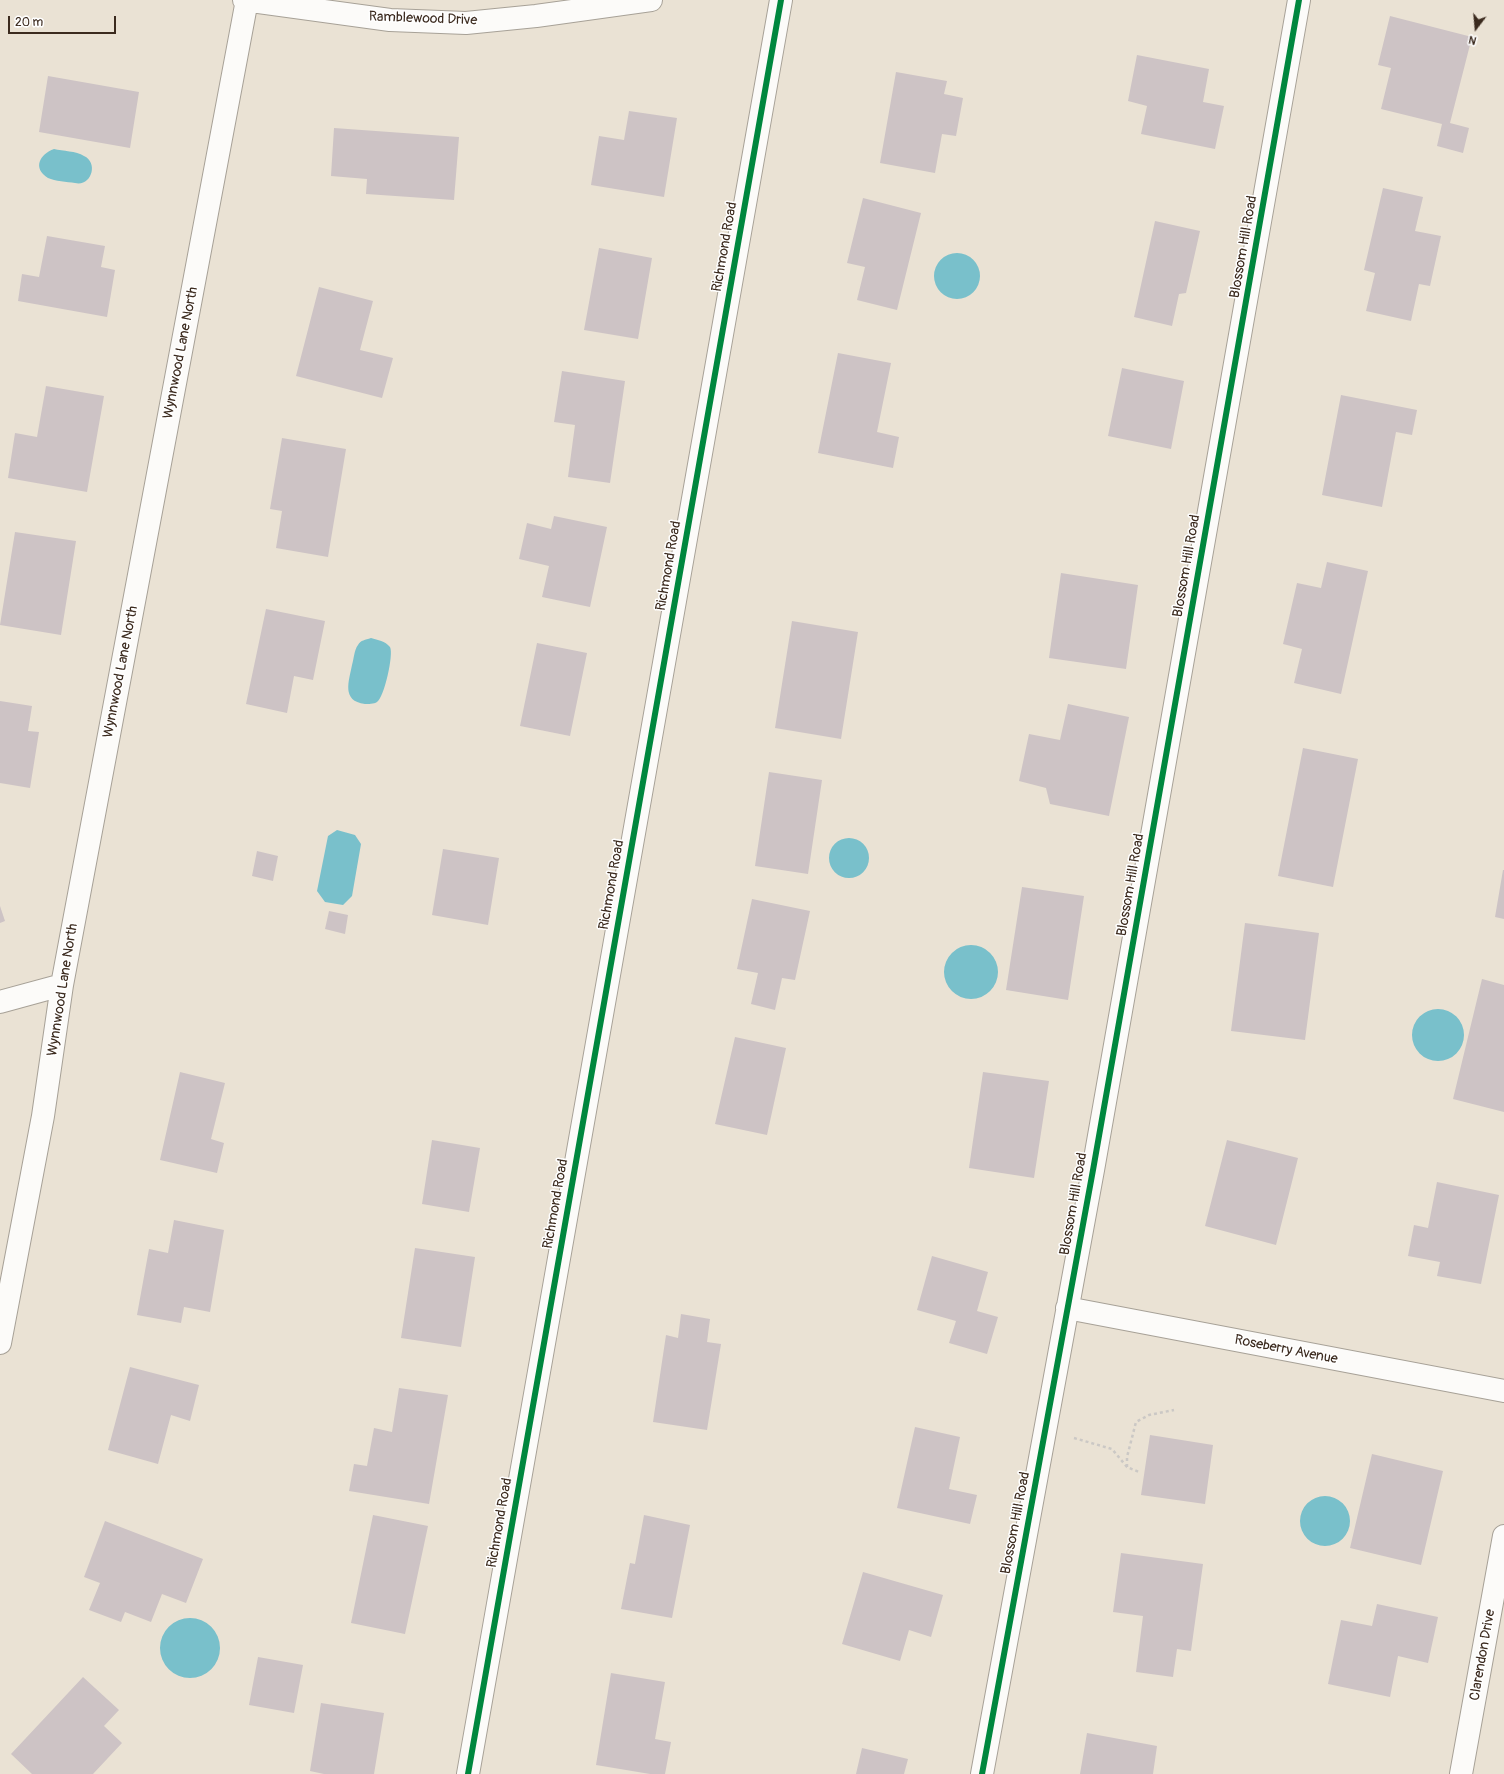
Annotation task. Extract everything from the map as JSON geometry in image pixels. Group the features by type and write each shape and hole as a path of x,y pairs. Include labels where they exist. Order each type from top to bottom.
{"street":[{"name":"Ramblewood Drive","path":"246,0 390,20 466,23 543,15 651,0"},
{"name":"Wynnwood Lane North","path":"0,1343 43,1116 62,985 246,0"},
{"name":"Richmond Road","path":"468,1774 781,0"},
{"name":"Blossom Hill Road","path":"982,1774 1046,1430 1299,0"},
{"path":"0,1002 62,985"},
{"name":"Roseberry Avenue","path":"1067,1308 1504,1391"},
{"name":"Clarendon Drive","path":"1461,1774 1504,1536"}],"path":[{"path":"1127,1468 1127,1457 1136,1422 1149,1415 1174,1410"},
{"path":"1046,1430 1112,1449 1127,1468 1139,1472"}],"water":[{"path":"54,149 77,153 89,159 92,169 89,178 81,183 75,183 51,179 43,174 39,166 40,162 45,154"},
{"path":"952,253 962,253 970,257 976,263 980,271 980,281 976,289 970,295 962,299 952,299 944,295 938,289 934,281 934,271 938,263 944,257"},
{"path":"371,638 386,643 390,647 391,658 383,693 380,699 376,703 365,704 352,699 348,689 348,684 354,655 359,643"},
{"path":"337,830 355,835 361,844 352,896 343,905 325,902 317,891 328,836"},
{"path":"849,838 857,840 863,844 867,850 869,858 867,866 863,872 857,876 849,878 841,876 835,872 831,866 829,858 831,850 835,844 841,840"},
{"path":"966,945 976,945 986,949 994,957 998,967 998,977 994,987 986,995 976,999 966,999 956,995 948,987 944,977 944,967 948,957 956,949"},
{"path":"1433,1009 1443,1009 1453,1013 1460,1020 1464,1030 1464,1040 1460,1050 1453,1057 1443,1061 1433,1061 1423,1057 1416,1050 1412,1040 1412,1030 1416,1020 1423,1013"},
{"path":"1325,1496 1334,1498 1345,1507 1350,1521 1348,1530 1339,1541 1325,1546 1316,1544 1305,1535 1300,1521 1302,1512 1311,1501"},
{"path":"190,1618 207,1623 215,1631 220,1648 215,1665 207,1673 190,1678 173,1673 165,1665 160,1648 165,1631 173,1623"}],"building":[{"path":"1390,16 1472,37 1450,123 1469,128 1463,153 1437,146 1442,124 1381,109 1391,68 1378,65"},
{"path":"1137,55 1209,69 1203,102 1224,106 1215,149 1141,134 1147,106 1128,101"},
{"path":"896,72 947,81 944,94 963,98 956,136 942,134 935,173 880,163"},
{"path":"48,76 139,92 130,148 39,132"},
{"path":"629,111 677,118 664,197 591,185 599,136 624,140"},
{"path":"334,128 459,137 454,200 366,194 367,179 331,176"},
{"path":"1383,188 1423,197 1415,231 1441,236 1430,286 1419,284 1411,321 1366,311 1375,273 1364,270"},
{"path":"863,198 921,213 897,310 857,300 865,267 847,263"},
{"path":"1155,221 1200,231 1186,293 1179,294 1172,326 1134,317"},
{"path":"47,236 105,246 101,267 115,270 107,317 18,301 22,274 39,277"},
{"path":"599,248 652,258 638,339 584,330"},
{"path":"319,287 373,301 360,350 393,358 382,398 296,376"},
{"path":"838,353 891,363 877,432 899,437 893,468 818,453"},
{"path":"1122,368 1184,381 1171,449 1108,436"},
{"path":"562,371 625,381 610,483 568,477 575,425 554,422"},
{"path":"46,386 104,396 87,492 8,478 15,433 37,437"},
{"path":"1341,395 1417,410 1412,435 1396,432 1382,507 1322,495"},
{"path":"282,438 346,449 328,557 276,548 282,511 270,509"},
{"path":"554,516 607,527 590,607 542,597 549,566 519,559 527,523 551,529"},
{"path":"15,532 76,541 61,635 0,625"},
{"path":"1327,562 1368,571 1341,694 1294,683 1302,649 1283,644 1297,583 1321,588"},
{"path":"1061,573 1138,585 1126,669 1049,658"},
{"path":"266,609 325,621 313,680 294,676 287,713 246,704"},
{"path":"792,621 858,632 841,739 775,728"},
{"path":"537,643 587,653 570,736 520,726"},
{"path":"0,701 32,706 28,731 39,732 30,788 0,783"},
{"path":"1068,704 1129,717 1109,816 1050,804 1046,788 1019,781 1029,734 1060,740"},
{"path":"1303,748 1358,759 1333,887 1278,876"},
{"path":"769,772 822,780 808,874 755,866"},
{"path":"443,849 499,858 488,925 432,915"},
{"path":"257,851 278,856 273,881 252,876"},
{"path":"1504,870 1504,919 1495,917"},
{"path":"1022,887 1084,896 1068,1000 1006,990"},
{"path":"752,899 810,911 795,980 782,978 775,1010 751,1004 758,973 737,969"},
{"path":"0,906 5,921 0,923"},
{"path":"329,911 348,915 345,934 325,929"},
{"path":"1245,923 1319,933 1305,1040 1231,1031"},
{"path":"1482,979 1504,985 1504,1112 1453,1099"},
{"path":"735,1037 786,1048 767,1135 715,1124"},
{"path":"180,1072 225,1083 211,1139 224,1143 217,1173 160,1160"},
{"path":"983,1072 1049,1081 1034,1178 969,1168"},
{"path":"432,1140 480,1148 469,1212 422,1204"},
{"path":"1227,1140 1298,1158 1276,1245 1205,1226"},
{"path":"1437,1182 1499,1195 1481,1284 1437,1276 1440,1262 1408,1256 1414,1225 1428,1228"},
{"path":"174,1220 224,1230 210,1312 184,1307 181,1323 137,1315 149,1249 168,1253"},
{"path":"415,1248 475,1257 461,1347 401,1338"},
{"path":"932,1256 988,1272 977,1311 998,1317 987,1354 949,1343 956,1321 917,1310"},
{"path":"681,1314 710,1319 707,1342 721,1344 707,1430 653,1422 666,1335 678,1338"},
{"path":"130,1367 199,1385 190,1421 171,1415 158,1464 108,1450"},
{"path":"399,1388 448,1395 429,1504 349,1491 354,1464 367,1466 374,1428 392,1432"},
{"path":"915,1427 960,1437 949,1489 977,1495 970,1524 897,1508"},
{"path":"1150,1435 1213,1445 1205,1504 1141,1495"},
{"path":"1372,1454 1443,1471 1421,1565 1350,1548"},
{"path":"373,1515 428,1526 405,1634 351,1623"},
{"path":"644,1515 690,1525 672,1618 621,1609 630,1563 635,1564"},
{"path":"105,1521 203,1559 186,1603 162,1594 151,1622 125,1612 121,1622 89,1610 100,1583 84,1577"},
{"path":"1121,1553 1203,1564 1191,1651 1177,1649 1173,1677 1136,1672 1143,1616 1113,1612"},
{"path":"863,1572 943,1595 931,1637 909,1630 900,1661 842,1644"},
{"path":"1377,1604 1438,1617 1428,1663 1398,1656 1390,1697 1328,1684 1341,1620 1372,1626"},
{"path":"258,1657 303,1665 294,1713 249,1705"},
{"path":"611,1673 665,1682 655,1739 671,1742 665,1774 650,1774 596,1765"},
{"path":"83,1677 119,1710 104,1726 122,1743 93,1774 32,1774 11,1754"},
{"path":"321,1703 384,1713 374,1774 324,1774 310,1771"},
{"path":"1087,1733 1157,1746 1153,1774 1080,1774"},
{"path":"862,1748 908,1759 904,1774 856,1774"}],"cycle path":[{"path":"468,1774 781,0"},
{"path":"982,1774 1093,1170 1299,0"}]}
